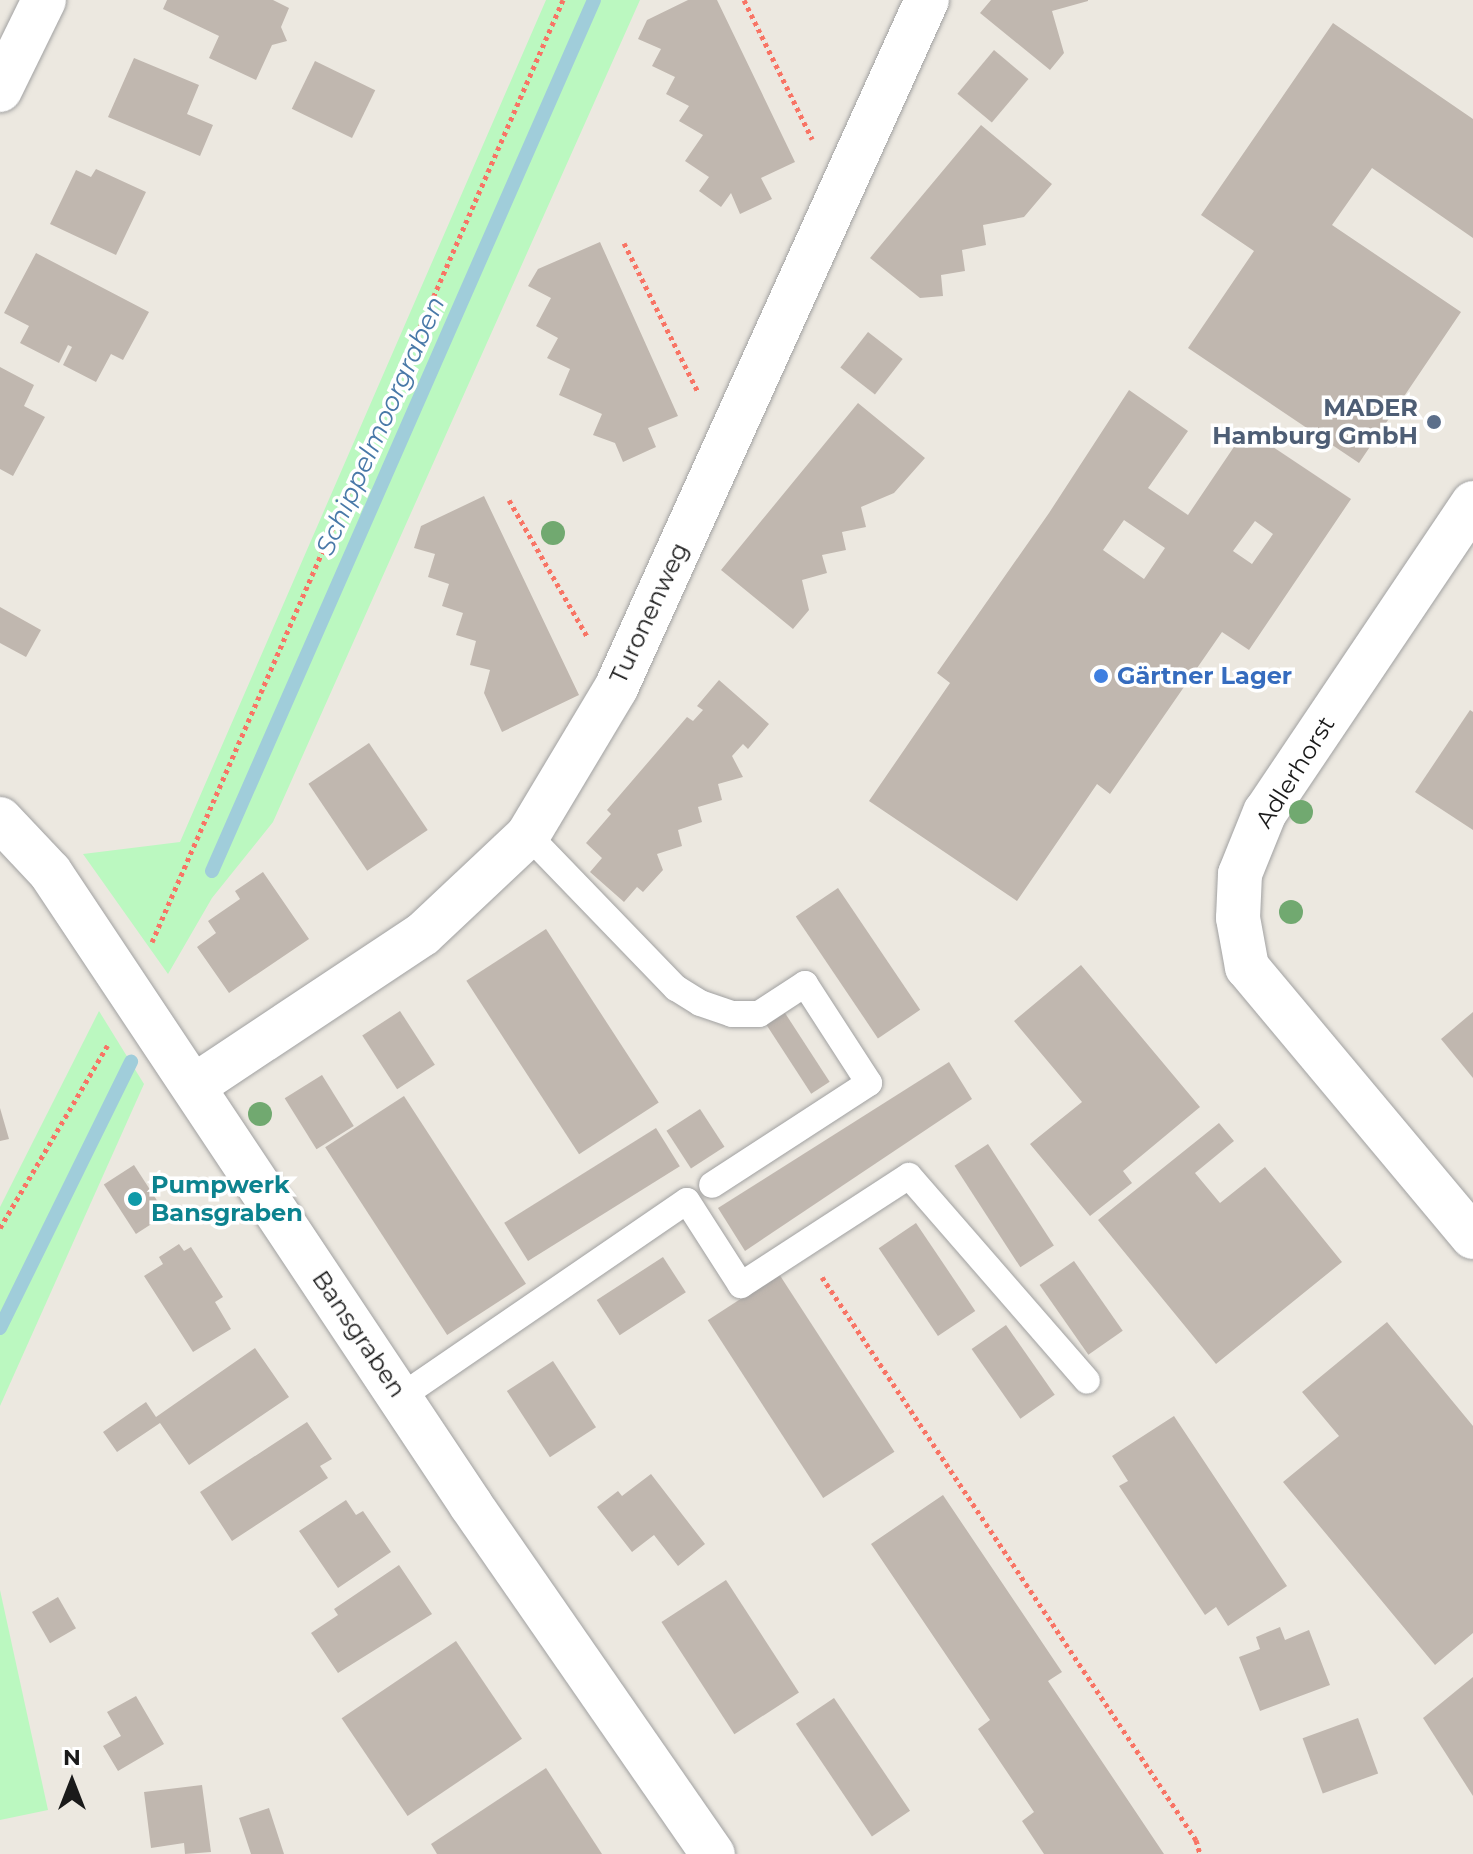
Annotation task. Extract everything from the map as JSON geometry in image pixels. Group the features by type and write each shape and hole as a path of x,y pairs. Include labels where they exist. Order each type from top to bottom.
{"street":[{"path":"0,90 44,0"},
{"name":"Turonenweg","path":"194,1086 423,934 528,835 616,688 927,0"},
{"name":"Adlerhorst","path":"1471,510 1265,812 1240,874 1238,918 1247,967 1473,1237"},
{"name":"Bansgraben","path":"0,819 50,872 402,1396 471,1505 713,1854"}],"lane":[{"path":"528,835 676,988 700,1003 732,1014 759,1014 805,984 869,1083 712,1185"},
{"path":"402,1396 687,1201 741,1285 909,1176 1087,1381"}],"path":[{"path":"151,944 563,0"},
{"path":"744,0 839,194"},
{"path":"624,243 725,447"},
{"path":"509,500 616,688"},
{"path":"0,1228 135,999"},
{"path":"801,1246 1196,1840 1200,1854"}],"green space":[{"path":"546,0 640,0 273,822 212,898 168,974 83,854 180,842"},
{"path":"99,1011 144,1084 0,1406 0,1207"},
{"path":"0,1590 48,1810 0,1820"}],"building":[{"path":"167,0 273,0 289,8 281,27 287,41 272,45 256,80 209,58 219,36 163,9"},
{"path":"688,0 717,0 795,162 761,178 772,199 740,214 731,193 721,207 699,191 709,177 685,161 703,135 679,121 689,106 666,94 675,77 652,66 661,49 638,39 647,20"},
{"path":"991,0 1088,1 1052,11 1064,53 1050,70 980,13"},
{"path":"1333,23 1473,119 1473,238 1372,168 1332,225 1461,312 1359,463 1188,348 1254,251 1201,215"},
{"path":"994,50 1028,79 992,123 957,94"},
{"path":"134,58 199,85 187,114 213,125 200,156 108,117"},
{"path":"315,61 375,90 352,138 292,109"},
{"path":"981,125 1052,184 1024,217 983,225 986,245 962,250 965,271 941,275 943,296 920,298 870,258"},
{"path":"96,169 146,192 116,255 50,224 76,170 91,177"},
{"path":"600,242 678,416 648,428 656,447 623,462 615,443 593,435 602,414 559,395 570,369 547,358 558,338 536,326 551,298 528,286 538,269"},
{"path":"36,253 149,312 123,360 111,354 96,382 63,365 72,347 68,345 59,363 20,343 29,326 4,313"},
{"path":"868,332 903,359 875,395 840,367"},
{"path":"0,367 34,385 24,406 45,417 13,476 0,469"},
{"path":"1129,390 1188,431 1148,488 1188,515 1246,429 1351,499 1249,650 1222,632 1110,794 1097,784 1017,901 869,801 950,683 937,673 1049,513","holes":["1124,520 1165,548 1144,579 1103,550","1255,521 1273,534 1252,564 1233,551"]},
{"path":"858,403 925,458 894,493 861,507 866,527 842,532 846,550 822,555 827,573 802,580 809,610 793,629 721,570"},
{"path":"484,496 579,695 502,732 484,693 490,670 470,665 476,641 456,635 463,613 442,606 449,584 428,577 435,554 414,548 421,526"},
{"path":"0,607 41,630 26,657 0,643"},
{"path":"719,680 769,724 748,749 743,744 732,756 743,777 718,784 722,800 698,807 702,822 678,830 682,846 657,854 663,870 643,892 637,887 624,902 590,872 602,858 586,843 611,814 607,810 687,717 693,721 703,710 697,706"},
{"path":"1470,710 1473,712 1473,830 1415,792"},
{"path":"369,743 428,830 367,871 308,784"},
{"path":"263,872 309,939 229,993 197,947 216,933 208,921 240,899 235,891"},
{"path":"838,888 920,1010 878,1038 796,917"},
{"path":"546,929 659,1103 579,1154 466,981"},
{"path":"1081,965 1200,1107 1123,1171 1132,1183 1090,1216 1030,1144 1082,1102 1014,1021"},
{"path":"400,1011 435,1065 397,1089 362,1036"},
{"path":"1473,1012 1473,1078 1441,1039"},
{"path":"785,1013 830,1082 811,1094 767,1025"},
{"path":"949,1062 972,1099 745,1251 718,1208"},
{"path":"322,1075 354,1126 316,1149 285,1098"},
{"path":"404,1096 526,1284 447,1335 325,1147"},
{"path":"0,1108 9,1139 0,1141"},
{"path":"700,1109 725,1147 691,1169 666,1131"},
{"path":"1219,1123 1234,1141 1195,1173 1220,1203 1265,1167 1342,1262 1216,1364 1098,1220"},
{"path":"656,1128 680,1166 528,1261 504,1223"},
{"path":"988,1144 1054,1245 1020,1267 954,1166"},
{"name":"Pumpwerk Bansgraben","path":"134,1165 166,1214 136,1234 104,1185"},
{"path":"916,1223 975,1311 938,1336 879,1248"},
{"path":"179,1244 184,1251 191,1247 223,1297 215,1302 231,1329 193,1352 144,1276 163,1264 159,1257"},
{"path":"663,1257 686,1292 620,1335 597,1300"},
{"path":"1074,1261 1123,1331 1088,1355 1040,1285"},
{"path":"779,1274 894,1452 823,1498 708,1320"},
{"path":"1387,1322 1473,1426 1473,1633 1435,1665 1283,1482 1339,1436 1302,1392"},
{"path":"1006,1325 1055,1395 1020,1419 972,1349"},
{"path":"255,1348 289,1397 189,1465 160,1423 117,1452 103,1432 146,1402 156,1417"},
{"path":"553,1361 596,1427 550,1457 507,1391"},
{"path":"1174,1416 1287,1586 1228,1626 1216,1607 1205,1615 1119,1486 1128,1481 1112,1456"},
{"path":"307,1422 332,1459 320,1466 328,1478 232,1541 200,1492"},
{"path":"651,1474 705,1544 678,1566 654,1535 632,1552 597,1507 618,1491 622,1496"},
{"path":"943,1495 1062,1672 1048,1681 1164,1854 1044,1854 1022,1821 1034,1812 978,1729 990,1720 871,1544"},
{"path":"346,1500 356,1515 363,1511 391,1552 338,1588 299,1531"},
{"path":"399,1565 432,1614 338,1673 311,1633 338,1615 334,1609"},
{"path":"726,1580 799,1692 734,1734 661,1622"},
{"path":"58,1597 76,1628 50,1643 32,1612"},
{"path":"1280,1627 1285,1640 1309,1630 1330,1685 1260,1711 1239,1657 1260,1649 1256,1637"},
{"path":"456,1641 522,1739 408,1816 342,1718"},
{"path":"1473,1677 1473,1796 1423,1718"},
{"path":"136,1696 164,1744 118,1771 103,1746 121,1736 107,1712"},
{"path":"834,1698 910,1811 872,1836 796,1724"},
{"path":"1358,1718 1378,1773 1323,1794 1303,1738"},
{"path":"546,1768 602,1854 437,1854 431,1844"},
{"path":"202,1785 211,1852 185,1854 184,1843 151,1848 144,1792"},
{"path":"269,1808 284,1854 251,1854 239,1818"}],"waterway":[{"name":"Schippelmoorgraben","path":"212,871 594,0"},
{"name":"Schippelmoorgraben","path":"0,1328 131,1062"}],"place":[{"name":"MADER Hamburg GmbH","path":"1434,422"},
{"name":"Gärtner Lager","path":"1101,676"},
{"name":"Pumpwerk Bansgraben","path":"135,1199"}]}
